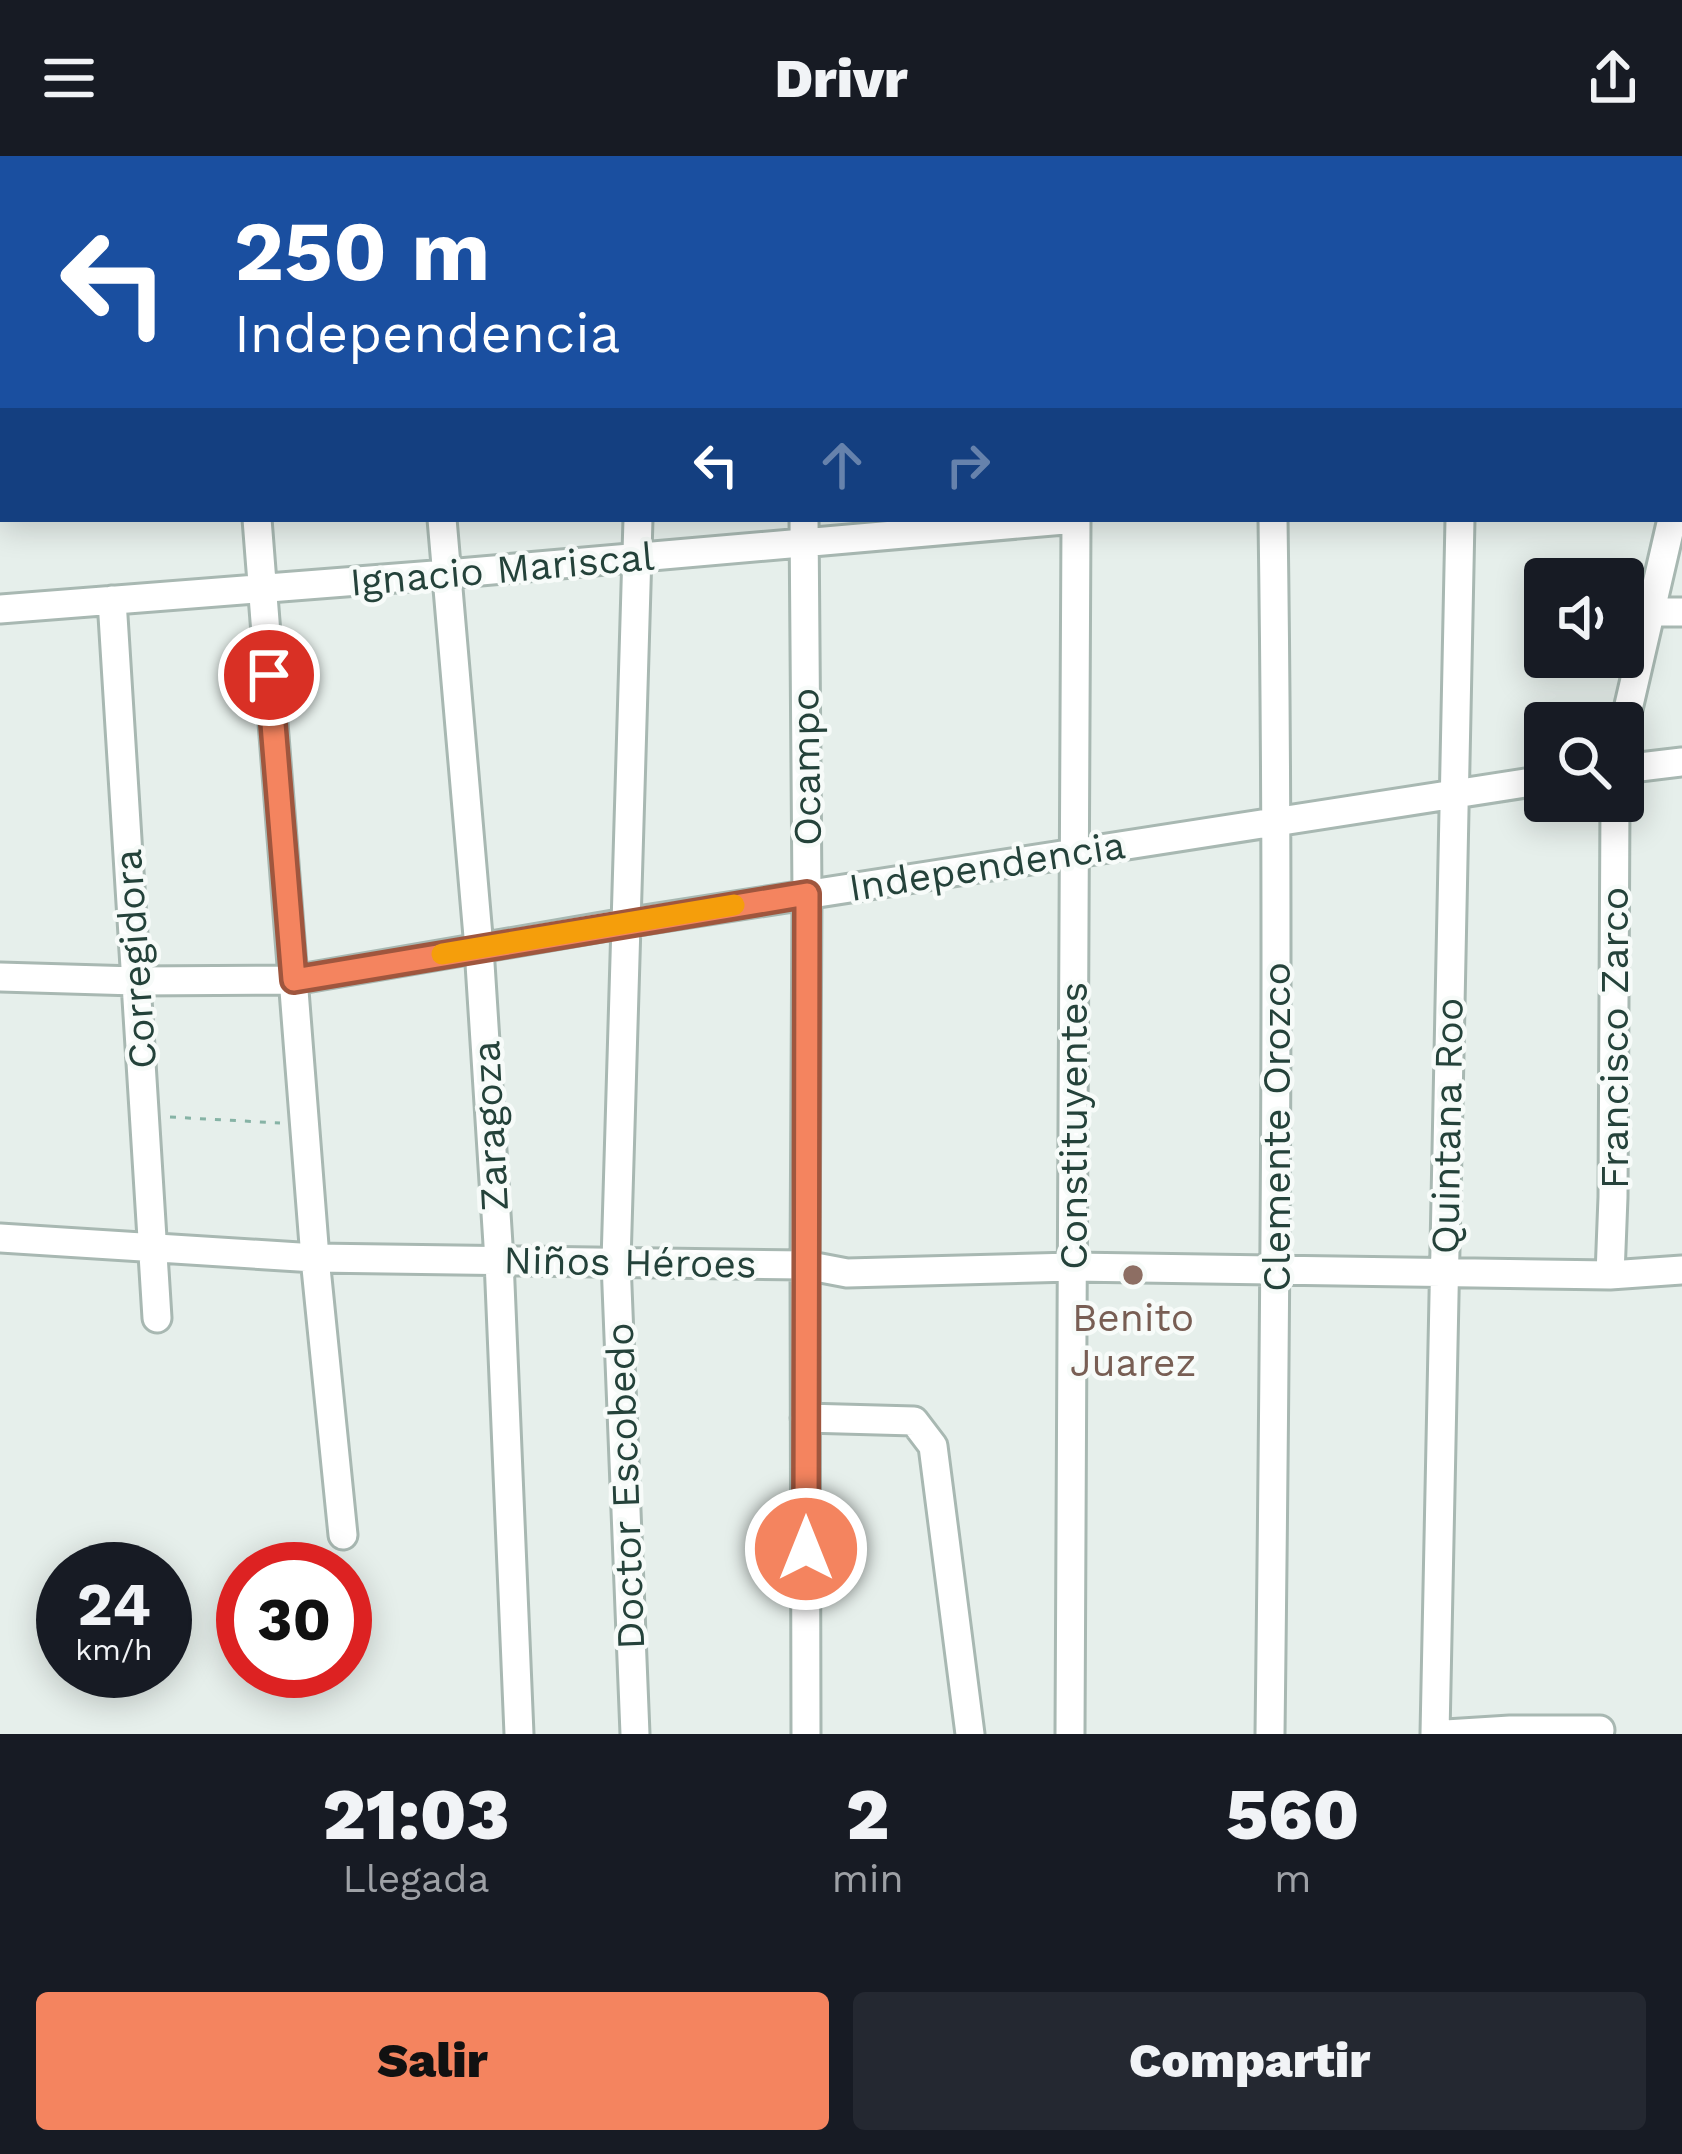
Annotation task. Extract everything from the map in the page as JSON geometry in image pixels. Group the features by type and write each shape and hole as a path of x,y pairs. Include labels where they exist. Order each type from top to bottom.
{"street":[{"path":"257,522 315,1258 343,1535"},
{"name":"Zaragoza","path":"442,522 479,948 499,1261 519,1734"},
{"name":"Doctor Escobedo","path":"635,1734 616,1262 638,522"},
{"name":"Ignacio Mariscal","path":"0,608 638,558 804,531 1008,522"},
{"name":"Constituyentes","path":"1070,1734 1076,522"},
{"name":"Clemente Orozco","path":"1270,1734 1278,821 1273,522"},
{"name":"Quintana Roo","path":"1435,1734 1460,522"},
{"path":"1629,702 1671,522"},
{"name":"Ocampo","path":"804,531 806,1734"},
{"name":"Corregidora","path":"112,600 157,1318"},
{"path":"1649,612 1682,612"},
{"path":"1644,767 1682,762"},
{"name":"Independencia","path":"0,977 294,980 1075,851 1524,783"},
{"name":"Francisco Zarco","path":"1610,1275 1615,822"},
{"name":"Niños Héroes","path":"0,1238 315,1258 805,1265 847,1273 1072,1267 1610,1275 1682,1270"},
{"path":"806,1418 914,1421 933,1446 970,1734"},
{"path":"1446,1734 1600,1730"}],"path":[{"path":"144,1115 305,1124"}],"slow traffic":[{"path":"442,954 734,905"}],"place":[{"name":"Benito Juarez","path":"1133,1275"}],"route":[{"path":"269,675 294,980 807,894 806,1549"}]}
